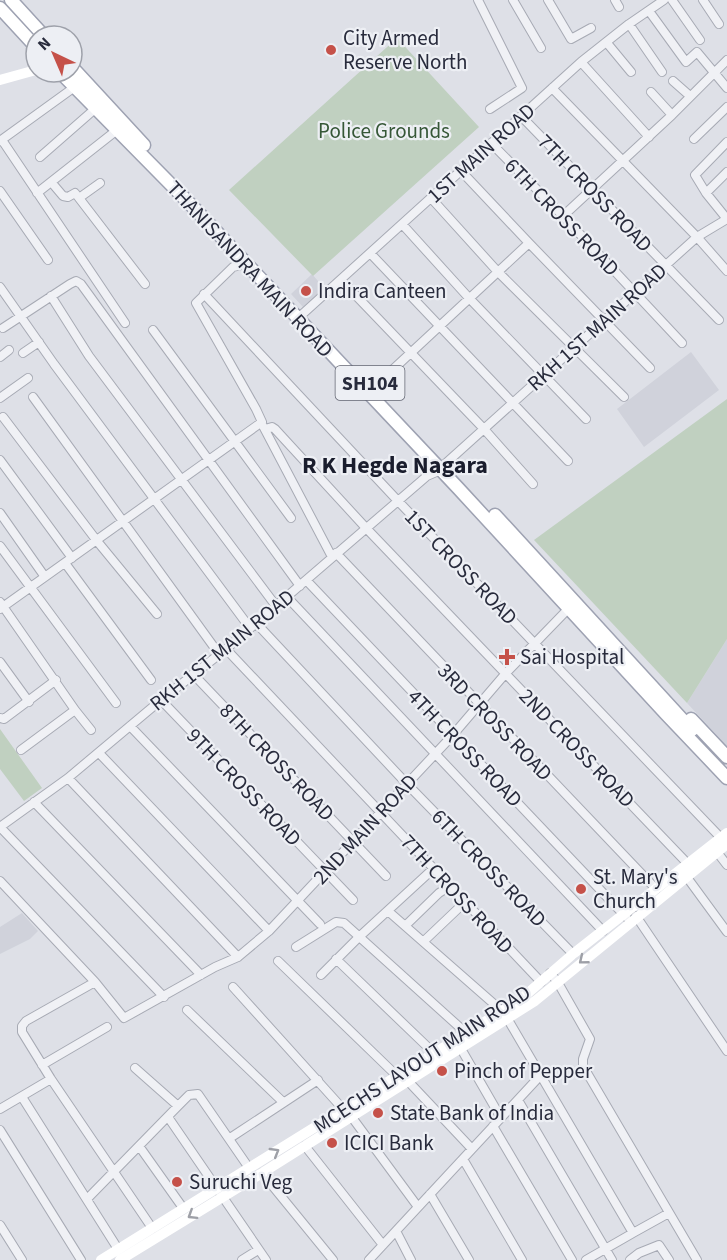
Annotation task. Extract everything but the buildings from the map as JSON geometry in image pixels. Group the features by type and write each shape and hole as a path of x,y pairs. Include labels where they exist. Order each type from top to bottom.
{"main road":[{"path":"11,0 33,24"},
{"path":"0,8 24,34"},
{"path":"0,80 24,73"},
{"name":"THANISANDRA MAIN ROAD","path":"84,80 300,316 667,708"},
{"name":"THANISANDRA MAIN ROAD","path":"74,84 246,264 374,387 444,468"},
{"name":"THANISANDRA MAIN ROAD","path":"667,708 678,705 727,757"},
{"name":"THANISANDRA MAIN ROAD","path":"667,708 662,719 727,786"},
{"name":"SH104","path":"667,708 727,766"},
{"name":"SH104","path":"667,708 727,778"},
{"name":"MCECHS LAYOUT MAIN ROAD","path":"437,1056 460,1047 504,1015 541,982 553,977 717,852 725,838"},
{"name":"MCECHS LAYOUT MAIN ROAD","path":"100,1260 119,1255 219,1193 249,1168 347,1113 437,1056 465,1033 535,1001 573,954 603,931 630,918 656,889 725,838"},
{"name":"MCECHS LAYOUT MAIN ROAD","path":"119,1255 152,1228 183,1208 262,1173 305,1146 347,1113"}],"street":[{"path":"478,0 522,88 490,109"},
{"path":"513,0 541,48"},
{"path":"548,0 571,39 591,28"},
{"name":"1ST MAIN ROAD","path":"300,316 581,62 664,0"},
{"path":"672,0 700,40"},
{"path":"703,0 719,24"},
{"path":"649,11 686,62 697,52 727,88"},
{"path":"629,24 662,72"},
{"path":"607,43 631,72"},
{"path":"563,216 649,137 727,60"},
{"path":"581,62 649,137"},
{"path":"673,81 690,96"},
{"path":"76,86 1,141 125,323"},
{"path":"552,88 697,237 727,271"},
{"path":"651,92 672,115"},
{"path":"694,139 727,106"},
{"path":"40,157 96,108"},
{"name":"7TH CROSS ROAD","path":"521,116 719,320"},
{"path":"37,193 117,130"},
{"path":"726,216 706,193 695,175 727,142"},
{"name":"6TH CROSS ROAD","path":"491,144 563,216 682,343"},
{"path":"461,171 650,368"},
{"path":"706,193 727,172"},
{"path":"52,183 63,196 68,197 75,194 79,198 145,284"},
{"path":"79,198 100,183"},
{"path":"0,191 48,260"},
{"path":"431,198 498,272 624,397"},
{"name":"RKH 1ST MAIN ROAD","path":"0,827 99,753 253,626 427,476 444,468 604,320 697,237 726,216"},
{"path":"402,224 469,298 586,419"},
{"path":"374,387 529,243"},
{"path":"370,253 568,461"},
{"path":"204,294 233,267 246,264"},
{"path":"341,280 484,429 532,484"},
{"name":"4TH CROSS ROAD","path":"51,296 76,281 81,284 210,461 303,583 630,918 727,1051"},
{"name":"6TH CROSS ROAD","path":"0,287 155,500 253,626 573,954"},
{"name":"3RD CROSS ROAD","path":"204,294 196,303 334,555 656,889"},
{"name":"1ST CROSS ROAD","path":"204,294 398,501 725,838"},
{"path":"3,328 51,296 89,356 276,606"},
{"path":"153,330 291,518"},
{"path":"23,353 39,342"},
{"path":"0,357 9,350"},
{"path":"0,398 28,378"},
{"name":"7TH CROSS ROAD","path":"33,397 123,522 223,651 541,982"},
{"path":"3,417 97,541 157,614"},
{"path":"91,730 1,606 97,541 235,442 264,426"},
{"name":"2ND CROSS ROAD","path":"264,426 275,429 366,528 688,864"},
{"path":"0,460 151,680"},
{"path":"0,513 45,577"},
{"path":"0,546 116,703"},
{"path":"286,597 603,931"},
{"name":"2ND MAIN ROAD","path":"95,982 124,1018 238,957 269,931 298,901 452,736 506,673 573,605"},
{"path":"0,662 28,702"},
{"name":"8TH CROSS ROAD","path":"193,674 386,876"},
{"path":"0,718 4,719 56,680"},
{"name":"9TH CROSS ROAD","path":"161,700 353,900"},
{"path":"21,750 75,710"},
{"path":"130,726 320,924"},
{"path":"99,753 269,931"},
{"path":"68,778 238,957"},
{"path":"34,802 201,975"},
{"path":"0,827 164,997"},
{"path":"717,852 727,865"},
{"path":"321,975 434,869"},
{"path":"686,876 727,932"},
{"path":"1,884 95,982 26,1021 22,1026 22,1032 51,1079 152,1228"},
{"path":"405,926 439,893 450,886"},
{"path":"424,941 465,902"},
{"path":"388,911 504,1015 633,1233"},
{"path":"296,947 340,921 465,1033"},
{"path":"223,964 231,950"},
{"path":"336,959 437,1056"},
{"path":"278,961 402,1078 472,1149"},
{"path":"553,977 590,1039 583,1066 697,1260"},
{"path":"233,987 347,1113 418,1207"},
{"path":"187,1010 283,1102"},
{"path":"42,1065 107,1027"},
{"path":"460,1047 501,1118"},
{"path":"135,1068 178,1106"},
{"path":"369,1260 539,1077"},
{"path":"0,1109 51,1079"},
{"path":"230,1138 318,1080"},
{"path":"87,1199 189,1095 198,1094 249,1168"},
{"path":"22,1096 87,1199 119,1255"},
{"path":"518,1100 612,1260"},
{"path":"168,1117 266,1260"},
{"path":"494,1126 572,1260"},
{"path":"0,1130 81,1260"},
{"path":"140,1146 183,1208"},
{"path":"305,1146 383,1245"},
{"path":"463,1159 522,1260"},
{"path":"262,1173 333,1260"},
{"path":"430,1194 470,1260"},
{"path":"586,1260 669,1213"},
{"path":"0,1225 22,1260"},
{"path":"396,1231 411,1260"},
{"path":"630,1260 639,1253 659,1245 669,1260"},
{"path":"242,1260 258,1250"}],"shaded area":[{"path":"312,274 324,288 303,307 291,294"},
{"path":"691,352 719,390 644,447 617,409"},
{"path":"727,639 727,746 687,703"},
{"path":"22,913 38,931 30,939 0,954 0,927"}],"green space":[{"name":"Police Grounds","path":"397,38 479,127 313,276 229,190"},
{"path":"727,399 727,639 687,703 534,540"},
{"path":"0,729 42,788 24,801 0,769"}],"place":[{"name":"City Armed Reserve North","path":"331,50"},
{"name":"Indira Canteen","path":"306,291"},
{"name":"Sai Hospital","path":"507,657"},
{"name":"St. Mary's Church","path":"581,889"},
{"name":"Pinch of Pepper","path":"442,1071"},
{"name":"State Bank of India","path":"378,1113"},
{"name":"ICICI Bank","path":"332,1143"},
{"name":"Suruchi Veg","path":"177,1182"}],"district":[{"name":"R K Hegde Nagara","path":"395,465"}]}
